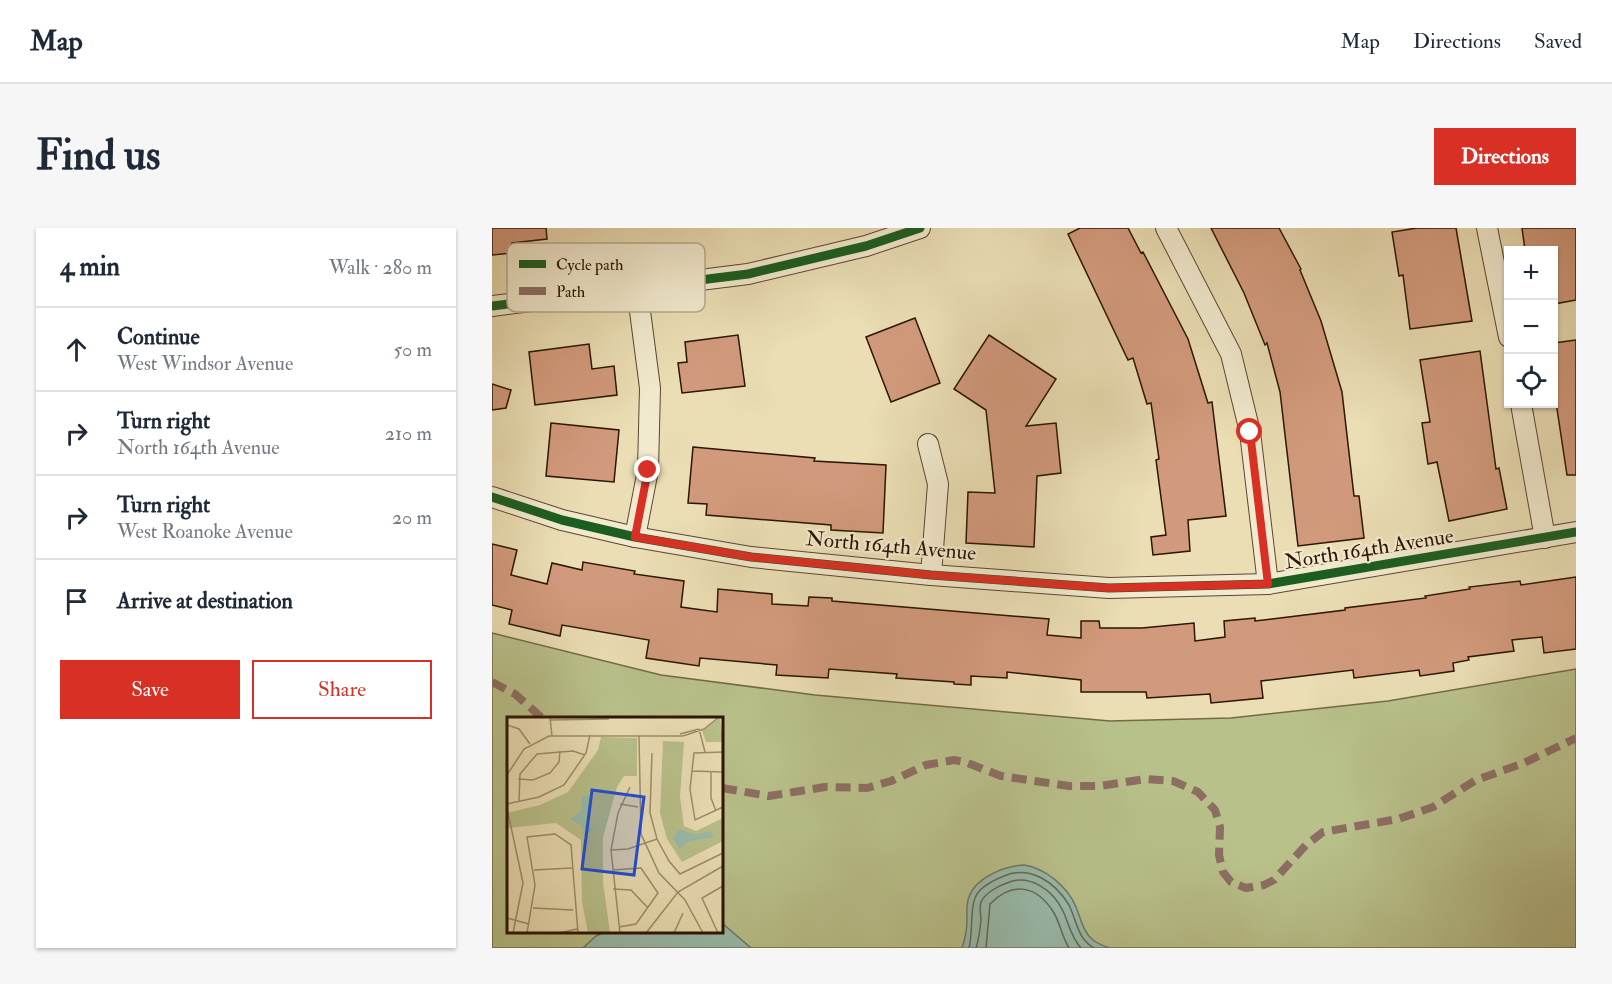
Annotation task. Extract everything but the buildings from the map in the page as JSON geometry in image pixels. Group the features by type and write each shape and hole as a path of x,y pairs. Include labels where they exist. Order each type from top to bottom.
{"street":[{"path":"705,279 748,274 866,246 920,228"},
{"path":"1166,228 1231,354 1250,432 1268,584"},
{"path":"1487,228 1504,312"},
{"path":"492,306 507,304"},
{"path":"635,537 648,470 650,388 640,312"},
{"path":"1522,408 1545,538"},
{"path":"928,444 938,484 931,575"},
{"name":"North 164th Avenue","path":"492,497 562,520 635,537 751,557 931,575 1109,588 1268,584 1576,532"}],"green space":[{"path":"492,633 661,675 815,695 1110,721 1231,718 1388,701 1576,669 1576,948 492,948"}],"water":[{"path":"1024,865 1048,874 1062,886 1076,907 1090,937 1097,943 1110,948 962,948 967,927 967,902 973,890 984,878 1000,870"},
{"path":"723,924 751,948 583,948 603,933 723,933"}],"marked path":[{"path":"492,682 515,694 541,717"},
{"path":"723,788 769,796 825,787 867,788 891,781 926,765 954,760 1001,776 1069,786 1100,786 1145,779 1173,781 1198,792 1215,810 1220,827 1219,855 1223,872 1231,882 1246,888 1264,885 1274,880 1306,845 1323,832 1398,819 1433,807 1476,780 1524,763 1576,738"}],"cycle path":[{"path":"705,279 748,274 866,246 920,228"},
{"path":"492,306 507,304"},
{"path":"492,497 562,520 635,537 751,557 931,575 1109,588 1268,584 1576,532"}],"route":[{"path":"648,470 635,537 751,557 931,575 1109,588 1268,584 1250,432"}]}
